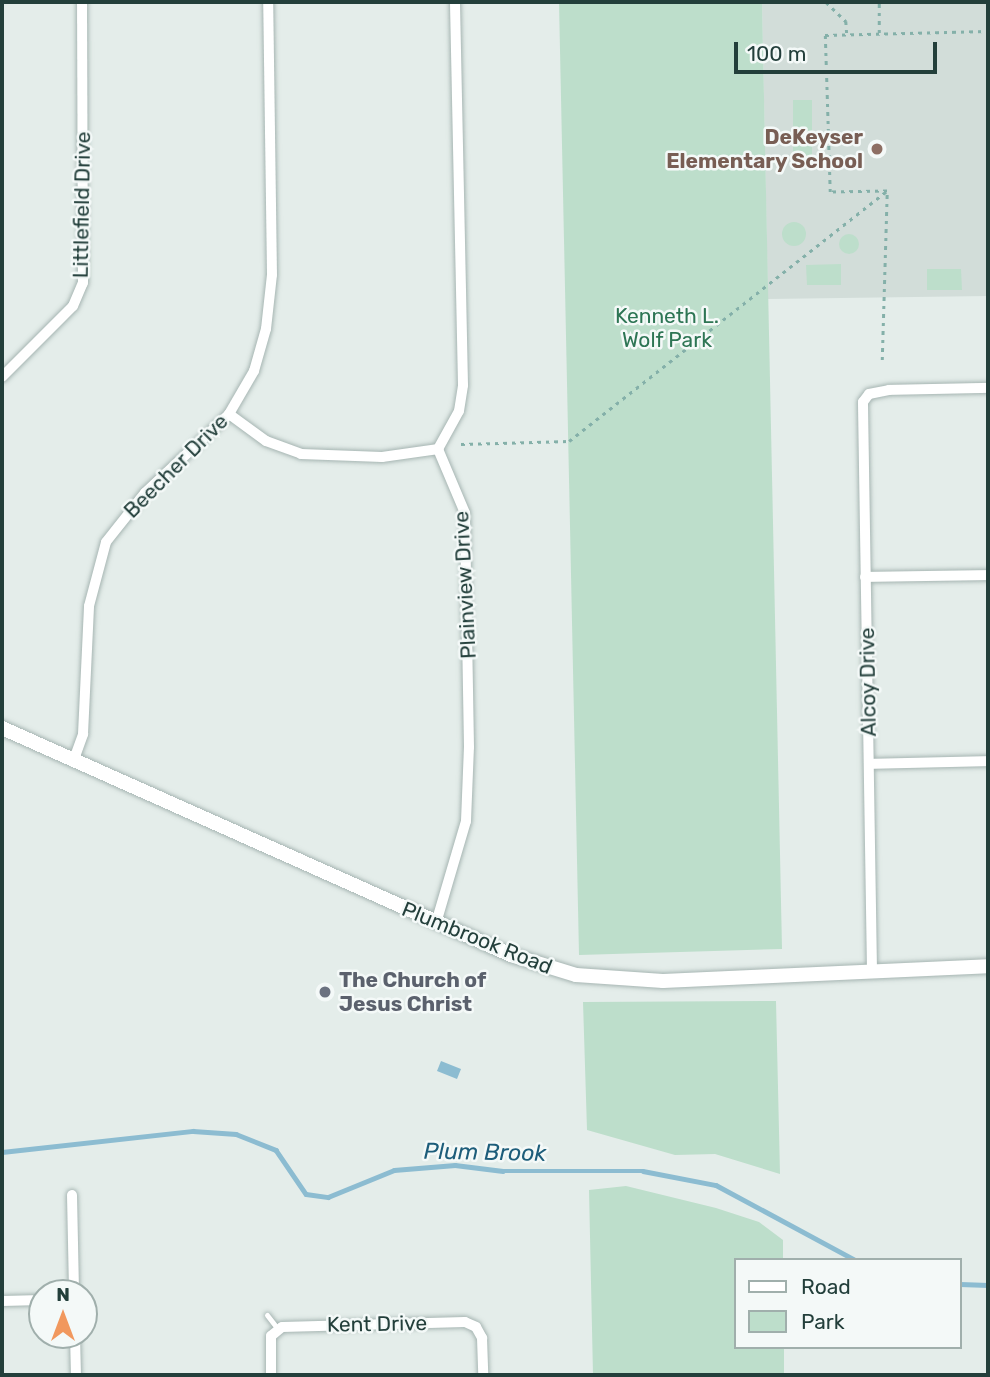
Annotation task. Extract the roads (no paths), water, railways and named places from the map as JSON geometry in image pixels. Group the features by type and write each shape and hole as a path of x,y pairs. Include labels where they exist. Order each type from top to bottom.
{"street":[{"name":"Littlefield Drive","path":"2,377 73,306 83,283 82,2"},
{"name":"Beecher Drive","path":"73,762 83,734 89,606 106,542 145,493 229,414 254,372 270,303 268,2"},
{"path":"229,414 266,441 301,454 382,457 438,449 459,411 463,386 455,2"},
{"name":"Alcoy Drive","path":"872,971 863,402 869,394 890,390 988,388"},
{"name":"Plainview Drive","path":"436,923 464,833 469,747 465,513 438,449"},
{"path":"865,577 988,575"},
{"name":"Plumbrook Road","path":"2,728 436,923 545,967 601,978 663,981 988,966"},
{"path":"869,764 988,761"},
{"path":"72,1195 74,1279"},
{"path":"2,1301 28,1300"},
{"name":"Kent Drive","path":"278,1329 465,1322 476,1327 482,1338 483,1375"},
{"path":"271,1375 270,1343 278,1329"},
{"path":"75,1349 76,1375"}],"lane":[{"path":"267,1315 278,1329"}],"water":[{"path":"441,1061 461,1069 457,1079 437,1071"}],"waterway":[{"name":"Plum Brook","path":"2,1152 193,1131 236,1134 276,1150 306,1194 328,1197 394,1170 455,1165 503,1171 643,1171 716,1185 851,1258"},
{"name":"Plum Brook","path":"962,1284 988,1285"}],"place":[{"name":"DeKeyser Elementary School","path":"877,149"},
{"name":"The Church of Jesus Christ","path":"325,992"}],"park label":[{"name":"Kenneth L. Wolf Park","path":"667,328"}]}
